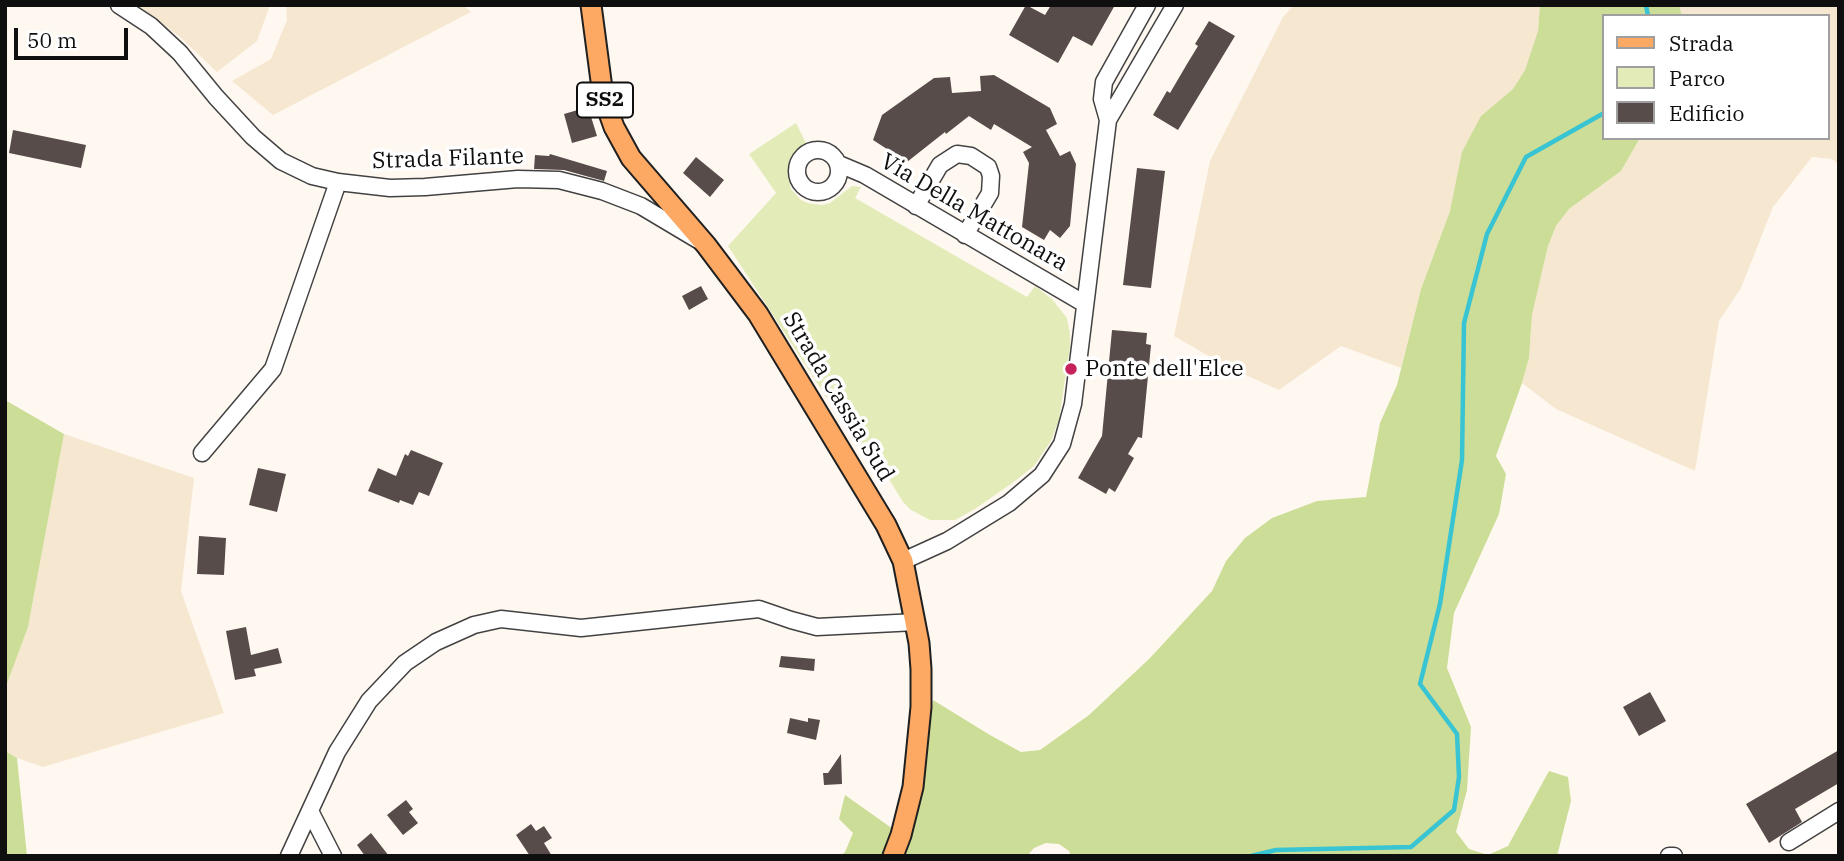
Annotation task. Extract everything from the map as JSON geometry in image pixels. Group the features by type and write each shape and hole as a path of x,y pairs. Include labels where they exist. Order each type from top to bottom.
{"main road":[{"name":"Strada Cassia Sud","path":"592,5 603,96 614,127 631,158 734,279 758,314 886,525 903,561 916,622 921,669 921,707 913,787 893,856"}],"street":[{"name":"Strada Filante","path":"119,5 151,26 180,53 253,137 281,161 312,176 338,183 390,188 518,179 559,180 641,205 706,245"},
{"path":"903,561 947,541 1009,503 1042,475 1062,444 1073,404 1108,120 1102,99 1104,82 1147,5"},
{"path":"1108,120 1175,5"},
{"path":"916,206 940,165 957,154 971,156 988,167 991,176 990,193 965,235"},
{"name":"Via Della Mattonara","path":"839,164 865,176 1085,304"},
{"path":"202,453 273,369 338,183"},
{"path":"289,856 337,752 369,701 405,663 436,642 474,625 501,620 581,628 759,608 817,627 916,622"},
{"path":"310,811 333,856"},
{"path":"1789,842 1839,811"}],"shaded area":[{"path":"137,5 270,5 257,41 217,72 180,37"},
{"path":"286,5 463,5 471,12 273,115 232,81 271,59 287,20"},
{"path":"1294,5 1540,5 1538,31 1525,70 1513,89 1481,116 1421,289 1401,368 1341,346 1279,390 1226,366 1174,336 1210,161 1283,17"},
{"path":"1679,5 1839,5 1839,165 1832,159 1812,157 1773,207 1741,288 1719,321 1695,471 1556,409 1522,383 1529,358 1532,315 1548,246 1556,226 1569,209 1621,171 1639,140 1830,140 1830,14 1681,14"},
{"path":"64,434 194,478 181,591 224,713 43,767 5,751 5,689 28,627"}],"green space":[{"path":"1540,5 1679,5 1681,14 1602,14 1602,140 1639,140 1621,171 1569,209 1556,226 1548,246 1532,315 1529,358 1496,456 1506,474 1499,514 1454,613 1447,668 1471,727 1467,790 1456,832 1469,849 1488,855 1508,846 1549,771 1568,777 1571,801 1557,856 1071,856 1069,851 1059,844 1046,843 1034,848 1027,856 900,856 920,788 933,700 1021,752 1040,750 1089,715 1149,659 1212,591 1226,561 1245,538 1272,518 1317,501 1366,497 1380,423 1397,385 1421,289 1450,211 1462,152 1481,116 1513,89 1525,70 1538,31"},
{"path":"796,123 807,145 795,154 788,167 788,174 791,189 801,200 822,205 830,203 852,186 861,187 855,198 1027,297 1035,286 1052,299 1067,318 1070,347 1059,419 1051,441 1034,466 975,509 955,520 930,520 911,510 903,502 874,455 855,441 728,246 776,193 749,154"},
{"path":"5,400 64,434 28,627 5,689"},
{"path":"5,751 17,758 27,856 5,856"},
{"path":"845,795 893,829 883,856 840,856 845,852 853,833 839,819"}],"building":[{"path":"1026,5 1045,15 1051,5 1115,5 1092,46 1073,36 1058,63 1009,35"},
{"path":"1209,21 1235,36 1178,130 1153,115 1167,91 1170,93 1198,46 1195,44"},
{"path":"994,75 1050,108 1057,124 1046,130 1060,156 1070,151 1076,164 1070,226 1060,238 1050,230 1044,240 1022,227 1029,163 1023,152 1032,147 994,124 991,130 969,116 907,162 873,140 882,115 934,78 950,77 952,93 981,91 980,76"},
{"path":"588,107 597,136 572,143 564,114"},
{"path":"13,130 86,145 81,168 9,153"},
{"path":"550,154 607,171 604,181 564,170 534,169 535,155"},
{"path":"696,157 724,180 710,197 683,173"},
{"path":"1137,168 1165,171 1151,288 1123,285"},
{"path":"701,286 708,299 689,310 682,296"},
{"path":"1112,330 1147,333 1146,344 1151,345 1142,438 1138,437 1128,454 1134,458 1115,492 1109,488 1106,494 1078,478 1102,436"},
{"path":"411,450 443,463 429,496 419,492 413,505 400,500 399,503 368,491 378,468 396,476 405,454 408,456"},
{"path":"258,468 286,474 277,512 249,505"},
{"path":"199,536 226,538 224,575 197,574"},
{"path":"246,627 251,655 278,648 282,663 254,669 256,676 235,680 226,631"},
{"path":"781,656 815,659 814,671 779,667"},
{"path":"1650,692 1666,721 1639,736 1623,707"},
{"path":"790,718 808,722 808,718 820,720 816,740 787,733"},
{"path":"1839,750 1839,783 1795,809 1802,822 1769,843 1746,804"},
{"path":"841,754 842,784 824,785 823,773 828,773"},
{"path":"406,800 413,809 409,812 418,823 403,835 387,815"},
{"path":"531,824 536,831 544,826 552,838 544,843 552,856 530,856 516,835"},
{"path":"371,833 389,856 365,856 357,845"}],"waterway":[{"path":"1646,5 1648,14"},
{"path":"1251,856 1276,850 1411,847 1454,810 1459,777 1457,734 1420,684 1440,604 1462,460 1464,323 1487,234 1526,157 1602,114"}],"place":[{"name":"Ponte dell'Elce","path":"1071,369"}]}
